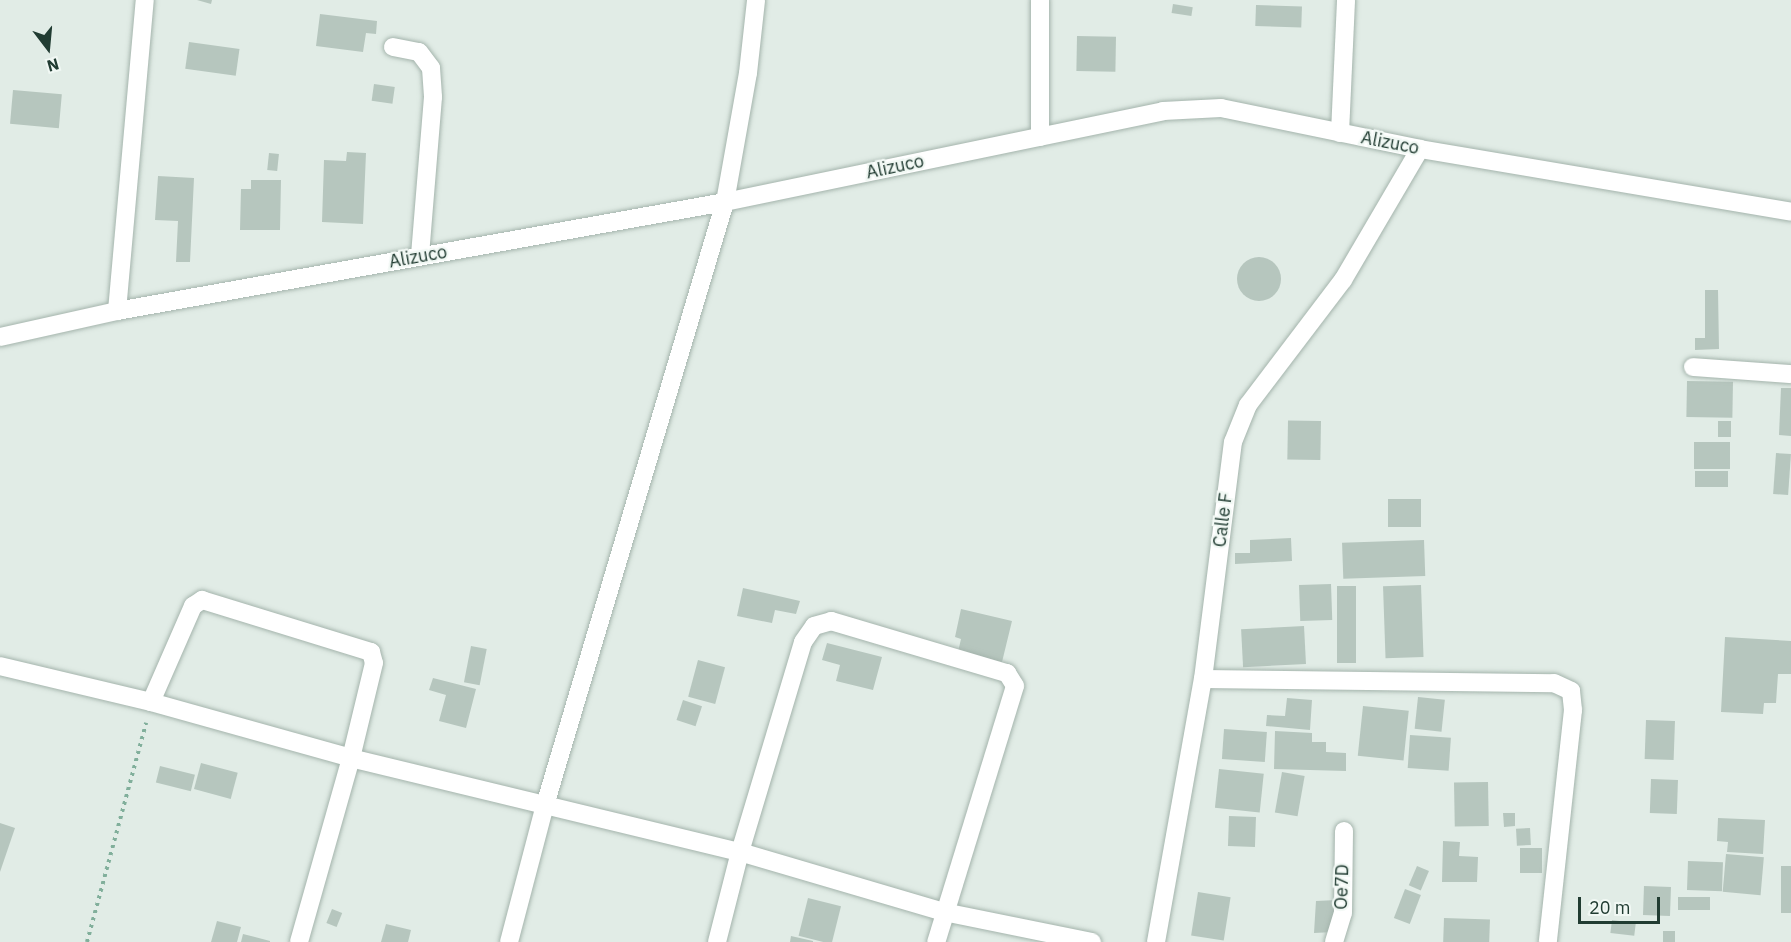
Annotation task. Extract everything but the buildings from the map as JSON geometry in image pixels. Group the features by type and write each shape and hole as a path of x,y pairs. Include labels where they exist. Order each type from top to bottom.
{"street":[{"path":"117,310 145,0"},
{"path":"509,942 545,805 725,202 748,73 756,0"},
{"path":"1040,0 1040,137"},
{"path":"1340,133 1346,0"},
{"path":"393,47 419,52 431,68 433,97 420,256"},
{"name":"Alizuco","path":"0,337 117,310 725,202 1162,111 1221,108 1420,149 1791,212"},
{"name":"Calle F","path":"1156,942 1203,679 1233,442 1248,405 1343,279 1420,149"},
{"path":"1693,367 1791,374"},
{"path":"151,702 193,606 202,600 212,601 371,652 374,663 351,758 299,942"},
{"path":"717,942 740,852 803,642 814,626 831,621 1007,673 1015,686 936,942"},
{"path":"0,666 151,702 351,758 740,852 944,912 1092,942"},
{"path":"1203,679 1554,683 1571,691 1573,710 1548,942"},
{"name":"Oe7D","path":"1334,942 1343,913 1344,831"}],"path":[{"path":"87,942 151,702"}]}
